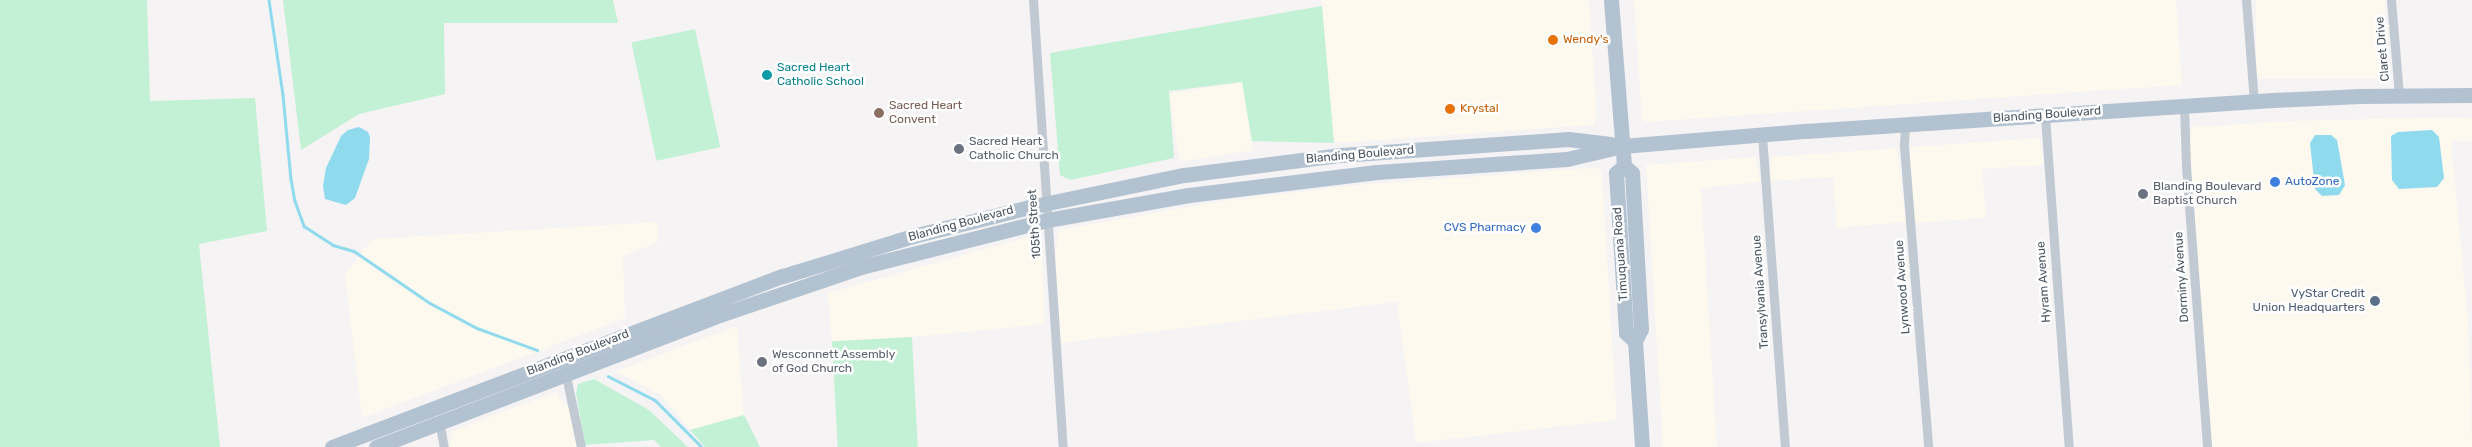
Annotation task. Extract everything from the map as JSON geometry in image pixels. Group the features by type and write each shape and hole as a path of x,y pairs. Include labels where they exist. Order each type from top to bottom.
{"main road":[{"name":"Timuquana Road","path":"1612,0 1624,166 1632,173 1641,329 1635,341 1642,447"},
{"name":"Blanding Boulevard","path":"332,447 783,276 1047,220 1189,194 1377,172 1567,159 1622,146 1762,135 2254,101 2399,95 2472,95"},
{"name":"Blanding Boulevard","path":"376,447 859,260 961,223 1140,182 1317,158 1568,139 1622,146"},
{"path":"1240,188 1254,174 1302,168 1317,158"},
{"path":"1189,194 1216,185 1235,168"}],"street":[{"name":"105th Street","path":"1033,0 1063,447"},
{"path":"2246,0 2254,101"},
{"name":"Claret Drive","path":"2391,0 2399,95"},
{"name":"Dorminy Avenue","path":"2184,106 2186,166 2208,447"},
{"name":"Hyram Avenue","path":"2045,116 2069,447"},
{"name":"Lynwood Avenue","path":"1905,125 1904,146 1928,447"},
{"name":"Transylvania Avenue","path":"1762,135 1786,447"},
{"path":"708,303 714,317"},
{"path":"563,358 581,447"},
{"path":"438,406 444,447"}],"shaded area":[{"path":"1321,0 1589,0 1597,116 1593,125 1334,143"},
{"path":"1634,0 2176,0 2182,85 1646,122 1642,120"},
{"path":"2256,0 2385,0 2385,79 2256,79"},
{"path":"1242,82 1253,150 1180,162 1169,94"},
{"path":"2472,118 2472,141 2451,141 2468,320 2472,447 2211,447 2189,141 2193,127 2291,121"},
{"path":"2039,138 2044,165 1982,169 1986,218 1914,223 1911,147"},
{"path":"1897,148 1906,222 1837,228 1833,177 1770,181 1771,157"},
{"path":"1756,157 1760,182 1701,188 1717,447 1663,447 1646,165"},
{"path":"1591,168 1600,169 1602,175 1617,420 1416,443 1397,302 1060,343 1055,254 1059,230 1221,201 1356,185"},
{"path":"657,222 658,242 623,256 625,318 362,418 345,275 372,239"},
{"path":"1028,237 1036,238 1042,256 1045,324 832,345 828,293"},
{"path":"737,326 744,415 690,430 660,394 616,371"},
{"path":"556,392 569,408 577,447 450,447 452,431"}],"green space":[{"path":"0,0 147,0 150,101 255,98 267,231 199,244 220,447 0,447"},
{"path":"283,0 613,0 618,23 444,23 445,94 359,114 301,150"},
{"path":"1322,6 1334,143 1252,141 1242,82 1169,91 1174,158 1070,180 1060,175 1050,53"},
{"path":"695,29 720,147 657,161 631,43"},
{"path":"912,337 918,447 838,447 832,341"},
{"path":"594,379 649,410 688,447 661,447 654,440 585,445 576,393 578,384"},
{"path":"744,415 760,447 705,447 690,430"}],"water":[{"path":"359,127 368,132 370,137 369,159 355,198 346,205 325,199 323,186 326,168 341,136 348,130"},
{"path":"2432,130 2439,137 2444,178 2437,187 2399,189 2392,180 2391,136 2398,132"},
{"path":"2315,135 2331,135 2337,140 2345,185 2339,195 2322,196 2315,189 2310,143"}],"waterway":[{"path":"269,0 283,95 291,179 295,201 304,226 333,245 354,251 430,303 477,328 537,350"},
{"path":"608,376 655,400 702,447"}],"place":[{"name":"Wendy's","path":"1553,40"},
{"name":"Sacred Heart Catholic School","path":"767,75"},
{"name":"Krystal","path":"1450,109"},
{"name":"Sacred Heart Convent","path":"879,113"},
{"name":"Sacred Heart Catholic Church","path":"959,149"},
{"name":"AutoZone","path":"2275,182"},
{"name":"Blanding Boulevard Baptist Church","path":"2143,194"},
{"name":"CVS Pharmacy","path":"1536,228"},
{"name":"VyStar Credit Union Headquarters","path":"2375,301"},
{"name":"Wesconnett Assembly of God Church","path":"762,362"}]}
